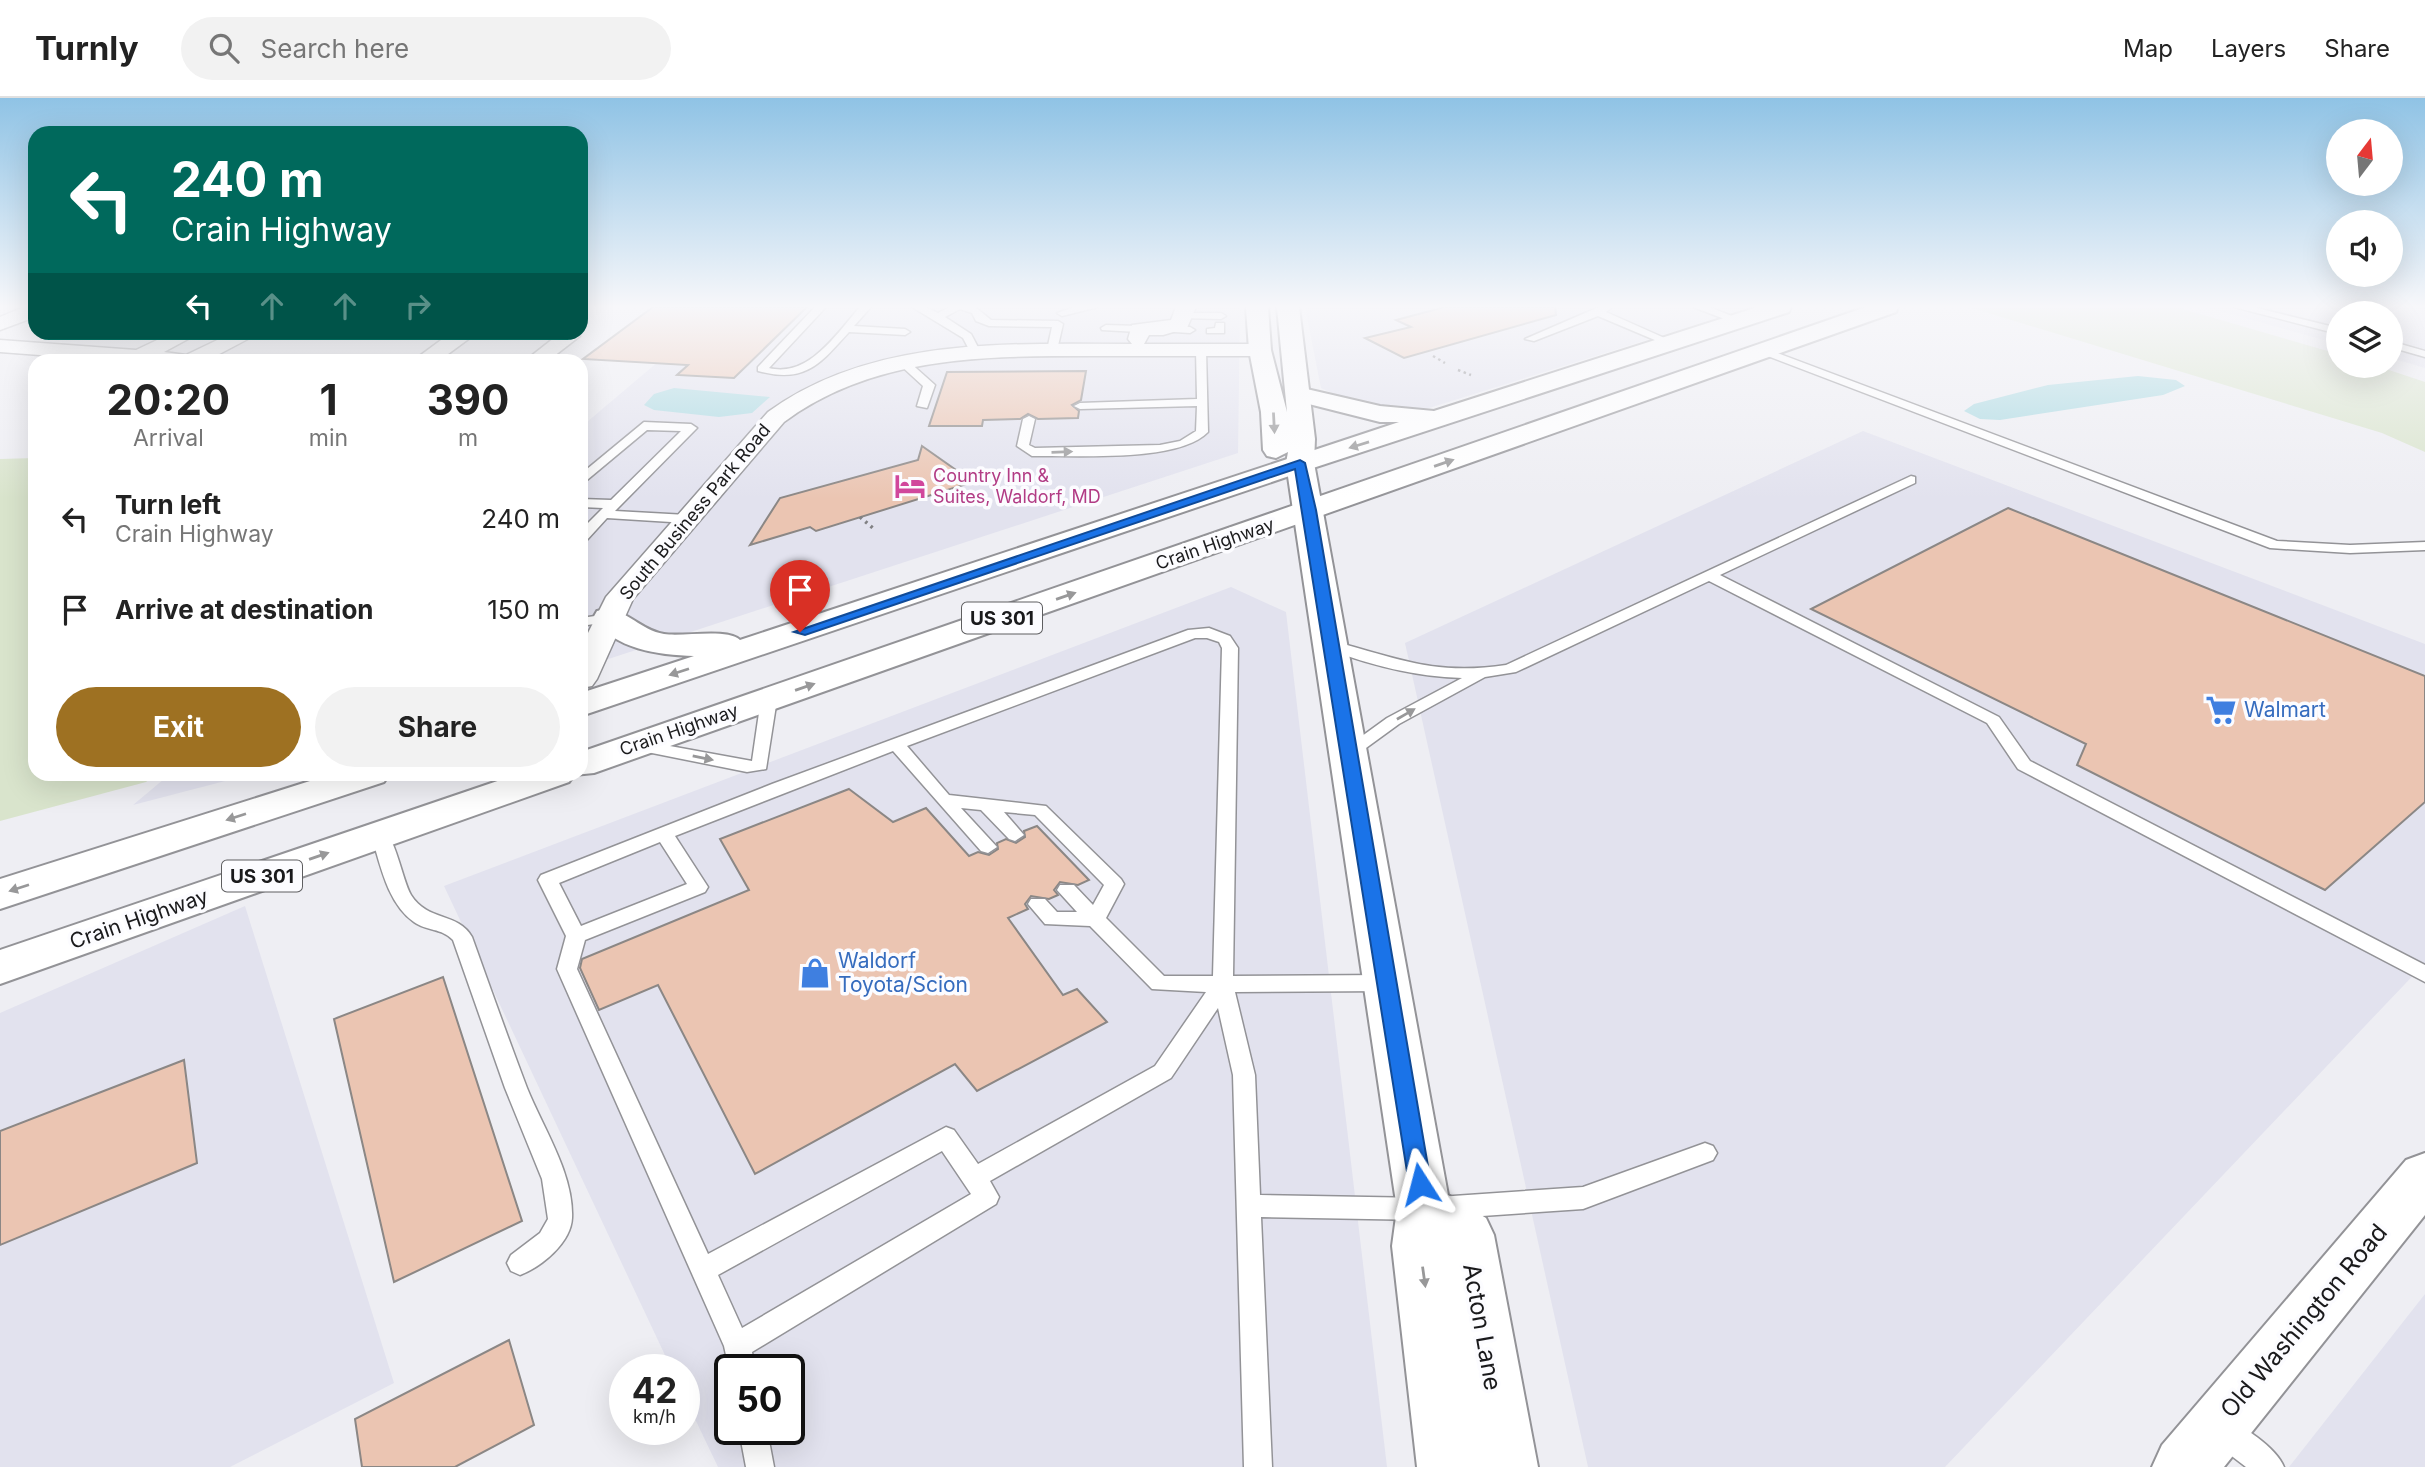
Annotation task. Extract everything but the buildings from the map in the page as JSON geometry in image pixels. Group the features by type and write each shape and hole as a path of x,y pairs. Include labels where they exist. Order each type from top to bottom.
{"main road":[{"path":"1265,371 1274,412 1276,450 1300,463"},
{"path":"1295,371 1302,439 1300,463 1310,510 1424,1209 1420,1246 1449,1467"},
{"name":"US 301","path":"588,703 1300,463 1590,371"},
{"name":"Crain Highway","path":"588,762 1707,371"},
{"path":"1298,394 1380,414 1448,417"},
{"path":"595,620 645,642 686,647 734,643 782,634 874,608"},
{"path":"0,894 348,781"},
{"name":"Crain Highway","path":"0,967 535,781"},
{"name":"Old Washington Road","path":"2200,1447 2425,1176"},
{"name":"Acton Lane","path":"1424,1209 1466,1236 1506,1467"}],"street":[{"name":"South Business Park Road","path":"588,650 595,620 620,597 776,417 802,398 839,380 871,371"}],"lane":[{"path":"769,371 777,373 788,371"},
{"path":"913,371 929,385 923,406"},
{"path":"1029,419 1023,446 1032,452 1160,449 1185,444 1202,432 1201,371"},
{"path":"1816,371 2275,545 2350,549 2425,546"},
{"path":"1080,405 1203,402"},
{"path":"588,475 644,426 691,428 588,531"},
{"path":"1349,752 1413,709 1480,675 1539,657 1911,480"},
{"path":"588,504 687,519"},
{"path":"1708,575 1993,720 2024,765 2425,974"},
{"path":"739,1354 567,969 576,936 548,880 778,788 1192,633 1209,633 1225,639 1230,648 1223,984 1244,1075 1258,1467"},
{"path":"1332,646 1413,670 1480,675"},
{"path":"769,699 760,765 778,788"},
{"path":"897,744 988,847"},
{"path":"636,745 747,767 760,765"},
{"path":"944,800 1040,810 1114,884 1095,919"},
{"path":"986,804 1015,835"},
{"path":"576,936 698,887 664,833"},
{"path":"380,834 403,898 421,918 453,925 462,937 516,1087 554,1179 560,1220 549,1241 520,1263"},
{"path":"1067,890 1159,984 1387,983"},
{"path":"1038,904 1052,919 1095,919"},
{"path":"974,1178 1163,1072 1223,984"},
{"path":"703,1270 946,1137 987,1197 737,1346"},
{"path":"1248,1206 1424,1209 1583,1198 1705,1153"},
{"path":"756,1445 760,1467"},
{"path":"2200,1447 2270,1467"}],"path":[{"path":"1460,371 1471,375"},
{"path":"860,517 874,529"}],"shaded area":[{"path":"647,371 1239,371 1238,453 588,666 588,421"},
{"path":"1318,371 1548,371 1429,408 1387,410 1349,401 1321,388"},
{"path":"1863,431 2425,644 2425,963 1945,1467 1588,1467 1405,643"},
{"path":"1231,587 1286,612 1387,1467 718,1467 700,1429 700,1354 664,1354 444,886"},
{"path":"162,781 225,781 133,805"},
{"path":"245,906 394,1383 230,1467 0,1467 0,1013"},
{"path":"2425,1294 2425,1467 2289,1467"}],"green space":[{"path":"2178,371 2326,371 2326,378 2403,378 2403,375 2425,382 2425,452 2382,433"},
{"path":"28,458 28,781 147,781 0,821 0,459"}],"water":[{"path":"2138,376 2176,380 2185,386 2163,395 2000,420 1980,419 1964,411 1974,404 2048,385"},
{"path":"674,388 770,397 752,413 719,417 654,410 644,405 654,394"}],"place":[{"name":"Country Inn & Suites, Waldorf, MD","path":"910,486"},
{"name":"Walmart","path":"2221,710"},
{"name":"Waldorf Toyota/Scion","path":"815,973"}],"route":[{"path":"800,632 1300,463 1310,510 1420,1184"}]}
